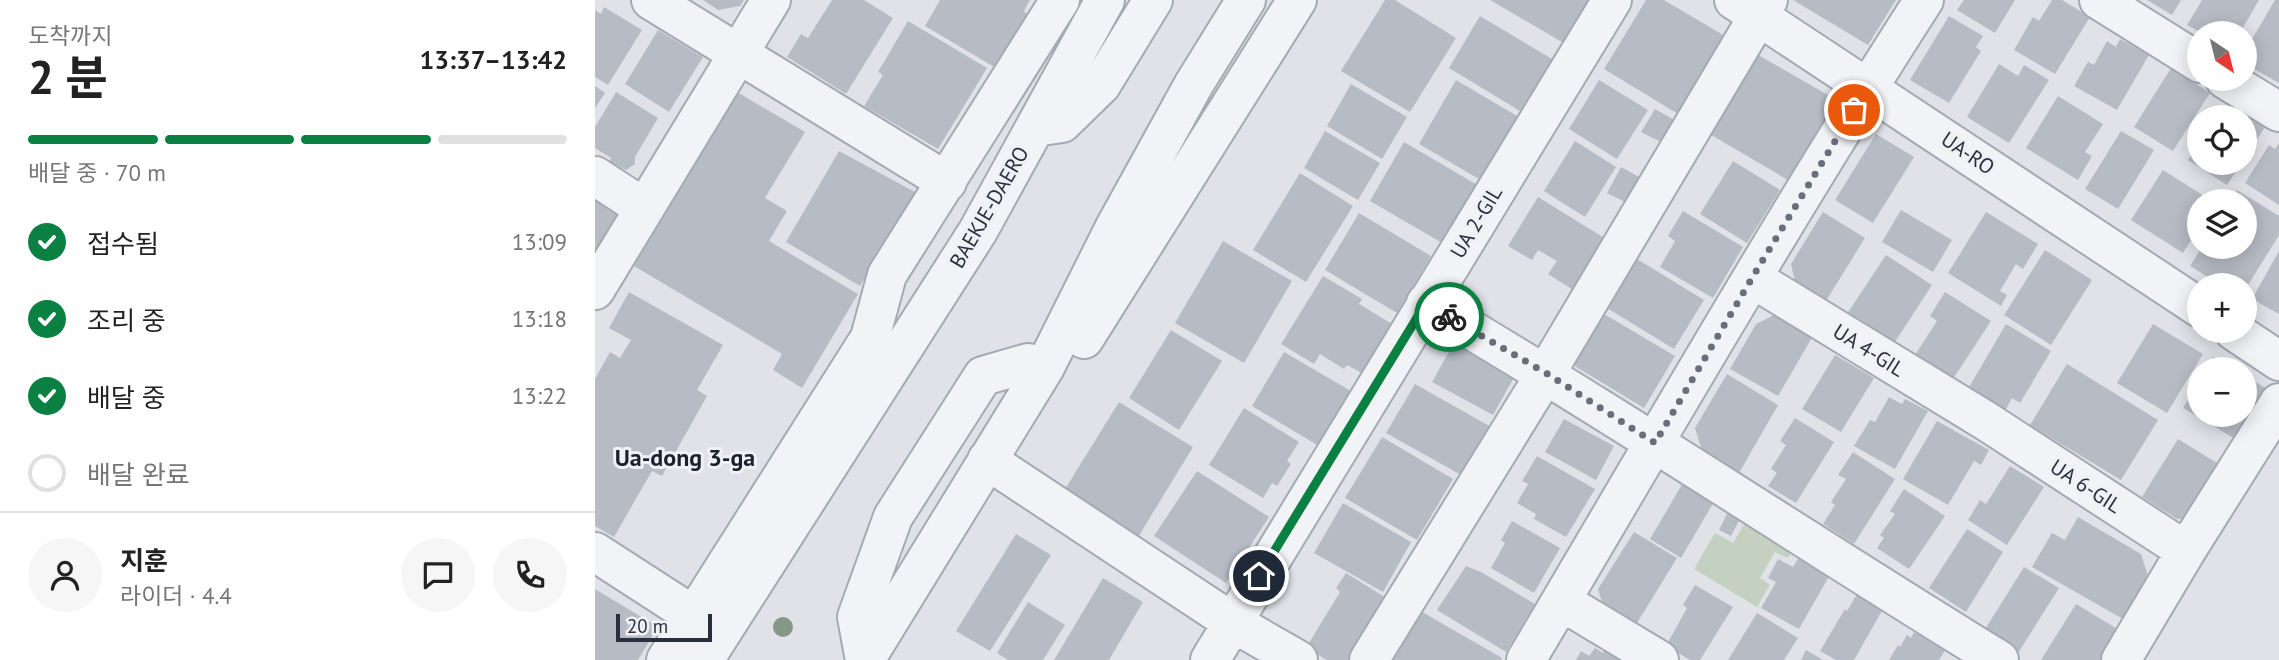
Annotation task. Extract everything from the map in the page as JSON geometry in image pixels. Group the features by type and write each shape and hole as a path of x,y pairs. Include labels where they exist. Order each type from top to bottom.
{"street":[{"path":"651,0 947,182"},
{"path":"595,290 771,0"},
{"path":"810,432 866,403 870,338 887,275 1060,0"},
{"name":"BAEKJE-DAERO","path":"704,660 978,231 1105,0"},
{"path":"1035,128 1062,123 1101,85 1153,0"},
{"path":"865,660 1050,358 1114,229 1194,84 1246,0"},
{"path":"865,660 857,617 893,517 983,376 1077,349 1297,0"},
{"name":"UA 2-GIL","path":"1209,660 1612,0"},
{"path":"1526,660 1752,278 1924,0"},
{"path":"2099,0 2185,54"},
{"path":"1369,660 1546,373 1754,6"},
{"name":"UA-RO","path":"1754,6 1868,87 2187,299"},
{"path":"2245,91 2279,112"},
{"path":"595,176 644,208"},
{"name":"UA 4-GIL","path":"1752,278 1986,422"},
{"path":"1426,303 1546,373 1999,660"},
{"path":"666,660 870,338"},
{"path":"2252,343 2279,361"},
{"path":"2121,660 2279,403"},
{"name":"UA 6-GIL","path":"1986,422 2186,551"},
{"path":"986,460 1232,622 1298,660"},
{"path":"595,552 694,615"},
{"path":"1561,601 1659,660"}],"green space":[{"path":"1745,523 1792,551 1788,558 1775,552 1760,578 1770,585 1757,607 1694,569 1715,533 1733,543"}],"building":[{"path":"703,0 744,0 740,6 718,10"},
{"path":"832,0 864,0 893,18 846,94 787,57 801,34 808,38"},
{"path":"940,0 1030,0 1024,11 1028,15 996,68 925,26"},
{"path":"1385,0 1395,0 1456,38 1410,112 1341,71"},
{"path":"1490,0 1594,0 1567,45"},
{"path":"1646,0 1664,0 1735,42 1688,120 1604,69"},
{"path":"1793,0 1896,0 1868,45"},
{"path":"1964,0 2015,0 1995,33 1957,10"},
{"path":"2052,0 2062,0 2090,17 2055,74 2014,50 2033,17 2039,21"},
{"path":"2147,0 2181,0 2172,15"},
{"path":"2202,0 2259,0 2247,21 2189,21"},
{"path":"2275,0 2279,0 2279,83 2257,71 2257,31"},
{"path":"604,7 642,30 608,85 595,77 595,10 601,14"},
{"path":"1480,16 1552,59 1520,111 1449,68"},
{"path":"1949,16 1983,36 1976,47 1981,51 1949,103 1910,80"},
{"path":"908,21 987,68 938,149 864,106 883,75 878,72"},
{"path":"658,30 703,57 669,112 625,84"},
{"path":"2120,39 2149,55 2117,110 2074,86 2088,62 2094,65 2107,41 2116,47"},
{"path":"1748,49 1840,102 1793,183 1701,129"},
{"path":"1999,64 2018,76 2024,65 2049,80 2009,143 1967,117"},
{"path":"2171,68 2187,78 2187,91 2210,93 2202,105 2187,105 2187,129 2173,151 2134,127"},
{"path":"1456,80 1517,116 1479,179 1419,144"},
{"path":"1599,80 1648,110 1617,159 1569,129"},
{"path":"1351,84 1407,117 1382,159 1327,126"},
{"path":"595,86 605,93 595,108"},
{"path":"616,92 658,118 635,157 635,164 626,170 609,162 611,158 595,148 595,127"},
{"path":"737,92 805,132 765,198 787,211 769,241 858,294 802,388 773,370 782,354 634,266"},
{"path":"2058,96 2103,124 2085,152 2092,156 2078,180 2026,148"},
{"path":"1655,109 1678,122 1665,144 1641,132"},
{"path":"2257,122 2265,127 2257,139"},
{"path":"1325,131 1380,163 1358,200 1304,168"},
{"path":"2121,131 2154,150 2118,209 2085,189"},
{"path":"1876,134 1914,157 1873,223 1835,200"},
{"path":"1575,141 1616,167 1585,217 1544,191"},
{"path":"1404,142 1479,186 1444,244 1370,201"},
{"path":"2279,143 2279,205 2245,183 2250,175 2257,175 2257,164 2269,145 2275,149"},
{"path":"839,151 917,193 860,286 786,242"},
{"path":"1733,161 1780,190 1747,243 1700,214"},
{"path":"1621,167 1643,179 1629,204 1607,193"},
{"path":"2163,170 2193,189 2187,189 2187,247 2183,253 2131,220"},
{"path":"1300,173 1353,206 1306,282 1253,250"},
{"path":"2211,175 2234,175 2227,185"},
{"path":"595,187 614,200 619,218 595,257"},
{"path":"1538,197 1606,239 1573,290 1548,274 1557,261 1538,250 1532,260 1508,246"},
{"path":"2257,202 2279,216 2279,235 2256,273 2201,273 2190,266 2194,259 2257,259"},
{"path":"1901,210 1952,240 1933,272 1882,242"},
{"path":"1683,211 1743,247 1713,298 1660,267 1675,241 1668,236"},
{"path":"1823,212 1865,238 1824,304 1796,287 1791,264"},
{"path":"1986,212 2038,244 2023,269 2016,264 2000,291 2007,295 2001,306 1948,273"},
{"path":"1359,213 1431,256 1397,313 1325,270"},
{"path":"1223,241 1292,281 1244,363 1175,323"},
{"path":"2045,250 2092,280 2051,345 2004,315"},
{"path":"2279,251 2279,314 2257,302 2257,290"},
{"path":"1886,255 1932,285 1893,345 1847,314"},
{"path":"1637,259 1704,300 1674,349 1607,308"},
{"path":"1323,276 1362,299 1359,304 1397,327 1367,376 1347,365 1344,369 1320,354 1314,364 1281,344"},
{"path":"629,292 723,345 697,390 707,396 662,476 652,471 614,537 595,526 595,379 610,352 620,358 631,340 609,328"},
{"path":"1945,292 1991,321 1953,379 1915,355 1937,321 1930,316"},
{"path":"1594,308 1675,356 1644,408 1563,359"},
{"path":"1784,310 1817,329 1778,396 1730,369 1756,324"},
{"path":"2006,324 2051,351 2020,403 2012,398 2005,411 1968,389"},
{"path":"2153,324 2203,354 2201,357 2187,357 2187,380 2167,413 2117,383"},
{"path":"1171,330 1222,361 1179,430 1129,398"},
{"path":"1456,339 1517,372 1493,415 1432,382"},
{"path":"1284,352 1356,394 1324,449 1252,406"},
{"path":"1835,355 1874,378 1841,432 1802,409"},
{"path":"2067,364 2158,420 2121,480 2030,425"},
{"path":"1727,374 1778,405 1739,473 1702,451 1695,428"},
{"path":"2257,383 2267,389 2257,406"},
{"path":"1415,384 1500,432 1472,481 1386,433"},
{"path":"1889,397 1902,404 1905,399 1928,411 1895,469 1854,446 1870,420 1875,422"},
{"path":"1119,402 1193,447 1137,539 1062,494"},
{"path":"1244,408 1299,442 1287,461 1291,464 1277,486 1272,483 1263,498 1209,465"},
{"path":"1795,418 1834,442 1796,503 1768,486 1777,473 1771,469 1786,445 1780,441"},
{"path":"1564,419 1614,446 1596,480 1545,452"},
{"path":"1937,421 1989,450 1981,465 1974,461 1948,505 1903,479"},
{"path":"2215,427 2245,427 2237,440"},
{"path":"1382,437 1453,479 1417,540 1345,498"},
{"path":"2178,439 2222,466 2190,518 2177,519 2142,497"},
{"path":"1853,452 1895,479 1854,544 1823,524 1835,505 1831,502 1846,479 1838,475"},
{"path":"1537,456 1595,489 1566,537 1534,519 1536,514 1517,503 1528,484 1522,481"},
{"path":"2010,466 2044,487 2007,545 1968,520 1980,500 1986,504"},
{"path":"1197,471 1269,517 1226,583 1154,536"},
{"path":"1684,481 1715,500 1681,558 1650,539"},
{"path":"1904,489 1945,516 1909,569 1877,548 1884,538 1880,535 1895,514 1890,511"},
{"path":"1343,503 1411,542 1383,592 1314,553"},
{"path":"1729,510 1741,517 1731,536 1719,530"},
{"path":"2078,517 2141,554 2148,576 2123,619 2032,567 2052,533 2065,540"},
{"path":"1512,521 1560,548 1534,593 1491,568 1505,543 1501,540"},
{"path":"1967,529 2003,552 1966,612 1929,588"},
{"path":"1634,532 1677,558 1634,628 1604,609 1598,589"},
{"path":"1016,534 1051,555 990,651 956,631"},
{"path":"1801,554 1832,571 1799,629 1761,608 1776,582 1768,578 1778,559 1793,567"},
{"path":"1466,566 1535,604 1506,652 1437,610"},
{"path":"2024,567 2059,588 2018,653 1984,631"},
{"path":"1346,573 1388,599 1351,660 1327,660 1306,648 1340,592 1336,588"},
{"path":"1103,578 1143,602 1109,660 1054,660"},
{"path":"1695,585 1733,607 1700,660 1690,660 1666,646 1687,608 1683,605"},
{"path":"595,589 658,627 638,660 595,660"},
{"path":"1857,594 1883,609 1854,660 1836,660 1820,651"},
{"path":"1028,602 1065,625 1043,660 1008,660 997,653"},
{"path":"2076,604 2121,631 2104,660 2041,660"},
{"path":"1410,605 1502,658 1501,660 1379,660"},
{"path":"1757,613 1798,638 1784,660 1728,660"},
{"path":"1922,624 1951,641 1939,660 1889,660 1907,635 1911,638"},
{"path":"1595,648 1603,653 1606,648 1627,660 1576,660 1581,651 1589,656"},
{"path":"1806,650 1823,660 1801,660"}],"way so far":[{"path":"1449,317 1546,373 1655,443 1854,110"}],"district":[{"name":"Ua-dong 3-ga","path":"685,457"}],"route":[{"path":"1259,576 1426,303 1449,317"}]}
